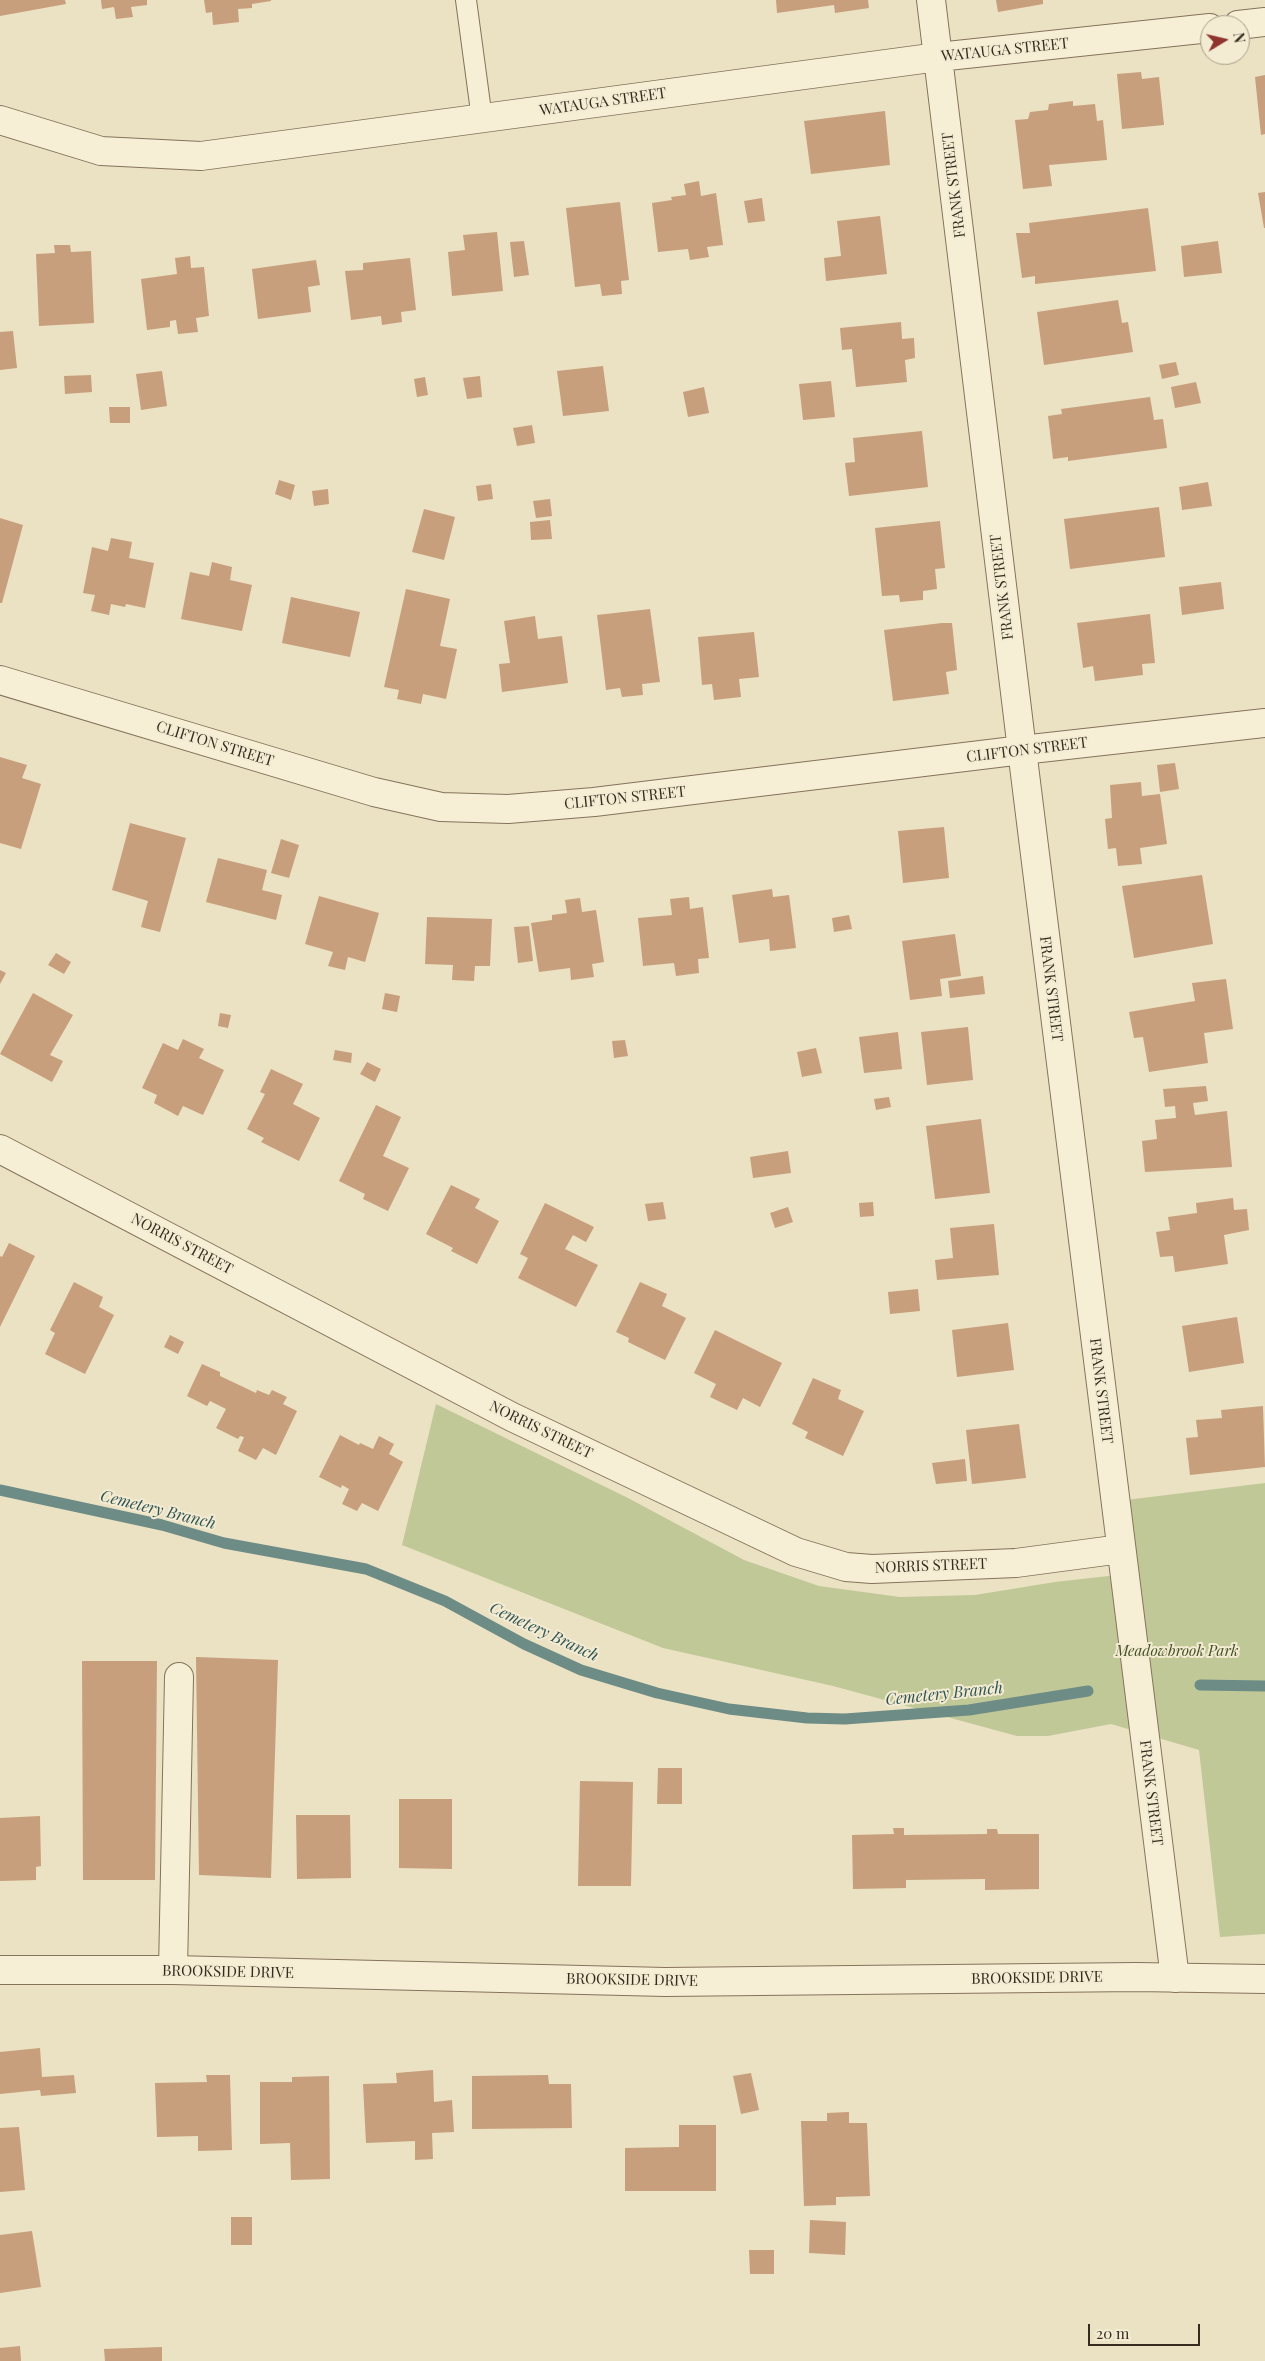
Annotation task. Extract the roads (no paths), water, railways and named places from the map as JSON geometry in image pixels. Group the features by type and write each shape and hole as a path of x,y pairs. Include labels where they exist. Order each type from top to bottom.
{"street":[{"name":"FRANK STREET","path":"931,0 1174,1978"},
{"path":"1250,24 1265,22"},
{"name":"WATAUGA STREET","path":"0,120 101,151 201,156 938,56 1200,29"},
{"name":"CLIFTON STREET","path":"0,680 374,792 441,807 508,809 594,802 1022,750 1265,723"},
{"name":"NORRIS STREET","path":"0,1149 512,1417 796,1552 846,1567 872,1569 1016,1563 1120,1550"},
{"path":"173,1970 179,1677"},
{"name":"BROOKSIDE DRIVE","path":"0,1970 173,1970 665,1982 1265,1979"}],"lane":[{"path":"466,0 482,119"}],"waterway":[{"name":"Cemetery Branch","path":"0,1490 162,1525 224,1543 366,1569 445,1601 524,1644 581,1670 657,1693 729,1709 807,1718 845,1719 969,1710 1088,1691"},
{"name":"Cemetery Branch","path":"1200,1685 1265,1686"}],"park label":[{"name":"Meadowbrook Park","path":"1177,1651"}]}
